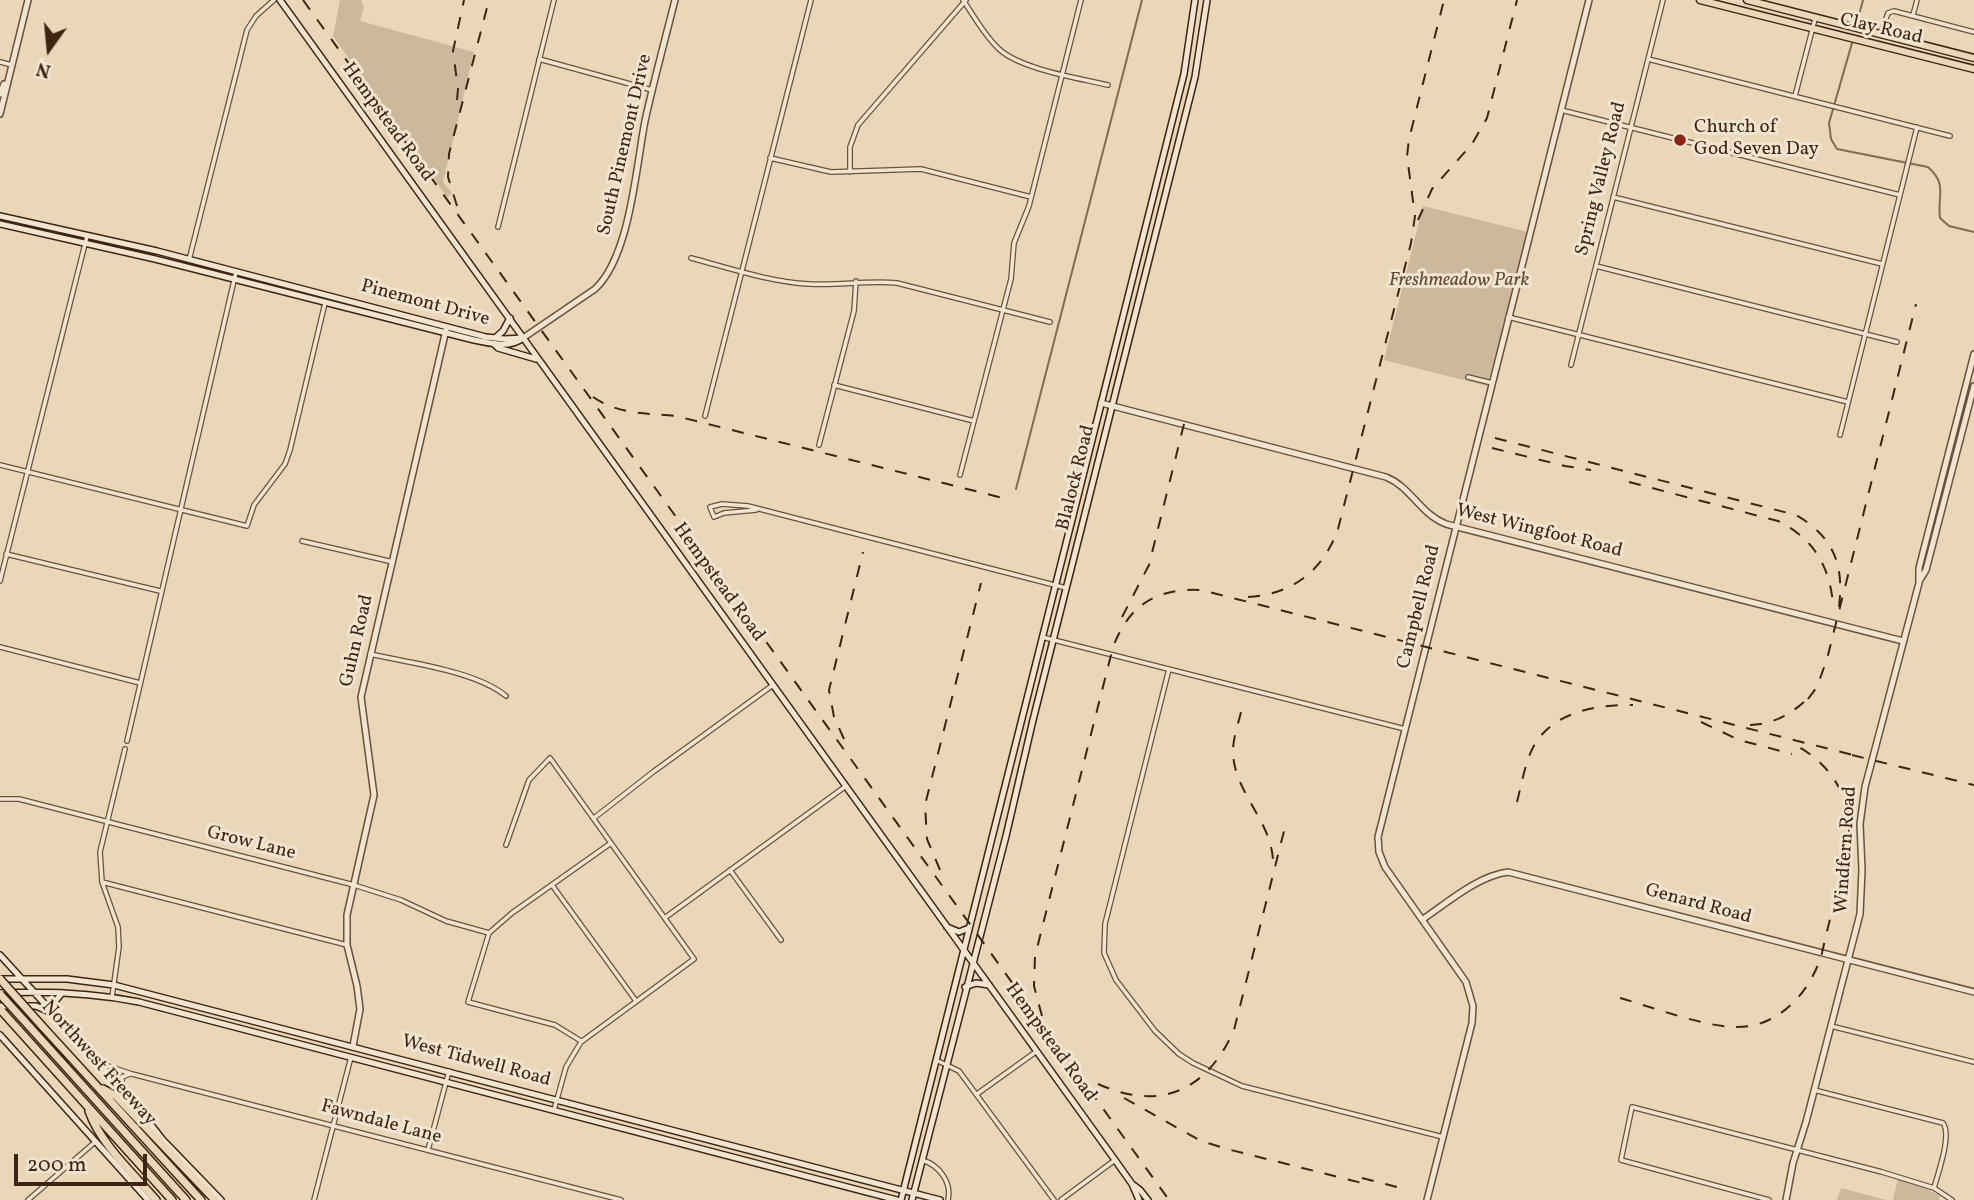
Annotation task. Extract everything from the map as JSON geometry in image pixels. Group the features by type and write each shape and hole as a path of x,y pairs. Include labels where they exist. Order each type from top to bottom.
{"highway":[{"name":"Northwest Freeway","path":"0,979 201,1200"},
{"path":"0,994 186,1200"},
{"name":"Northwest Freeway","path":"0,1008 172,1200"},
{"path":"96,1086 116,1096 215,1200"},
{"path":"88,1107 93,1124 156,1200"}],"main road":[{"path":"0,114 28,0"},
{"name":"Hempstead Road","path":"280,0 1037,1051 1132,1184 1139,1200"},
{"name":"South Pinemont Drive","path":"523,338 595,289 614,262 638,174 652,90 676,0"},
{"name":"Blalock Road","path":"899,1200 1184,74 1195,0"},
{"name":"Blalock Road","path":"913,1197 1195,77 1207,0"},
{"name":"Campbell Road","path":"1427,1200 1472,1023 1473,1006 1466,982 1385,867 1379,852 1379,832 1589,0"},
{"name":"Clay Road","path":"1700,0 1974,69"},
{"name":"Clay Road","path":"1747,0 1974,58"},
{"path":"1195,9 1206,12"},
{"path":"1951,63 1955,53"},
{"path":"0,94 12,65"},
{"path":"1184,74 1195,77"},
{"path":"1168,136 1179,139"},
{"path":"1151,205 1162,208"},
{"name":"Pinemont Drive","path":"0,216 189,259 446,330"},
{"name":"Pinemont Drive","path":"0,224 494,341 523,338"},
{"path":"1133,271 1145,275"},
{"path":"510,318 494,341 498,348 537,359"},
{"name":"Guhn Road","path":"353,1046 360,1009 347,945 347,915 374,795 361,697 446,330"},
{"path":"1117,339 1128,342"},
{"name":"Windfern Road","path":"1919,583 1919,568 1974,354"},
{"name":"Windfern Road","path":"1786,1200 1796,1149 1848,961 1861,900 1860,824 1865,788 1974,386"},
{"name":"West Wingfoot Road","path":"1101,403 1385,477 1401,486 1435,519 1456,527 1903,641"},
{"path":"1077,498 1088,501"},
{"path":"1021,717 1033,720"},
{"path":"1003,797 1014,800"},
{"name":"Genard Road","path":"1423,919 1478,884 1499,873 1508,872 1974,992"},
{"path":"983,875 995,878"},
{"path":"947,928 959,932 969,928"},
{"path":"0,955 122,1088 163,1140 220,1200"},
{"name":"West Tidwell Road","path":"0,979 67,979 114,985 903,1191 913,1197 940,1200"},
{"path":"965,987 976,983 989,985"},
{"path":"53,1013 54,1002 62,992"},
{"name":"West Tidwell Road","path":"0,994 62,992 112,997 899,1200"},
{"path":"190,1016 193,1005"},
{"path":"0,1008 36,1006 53,1013"},
{"path":"271,1037 274,1026"},
{"path":"0,1035 148,1200"},
{"path":"501,1096 504,1086"},
{"path":"622,1129 626,1118"},
{"path":"690,1147 693,1137"},
{"path":"915,1144 918,1157 922,1160"},
{"path":"758,1153 758,1165"},
{"path":"826,1182 830,1172"},
{"name":"Hempstead Road","path":"1132,1184 1140,1189 1147,1200"}],"street":[{"path":"187,268 247,30 256,16 274,0"},
{"path":"498,228 554,0"},
{"path":"705,416 811,0"},
{"path":"960,475 1013,267 1014,243 1031,197 1081,0"},
{"name":"Spring Valley Road","path":"1571,365 1663,0"},
{"path":"1913,15 1917,0"},
{"path":"850,172 850,147 858,125 964,1 993,42 1008,56 1026,64 1108,85"},
{"path":"1881,34 1888,13 1894,11 1974,32"},
{"path":"1796,96 1816,17"},
{"path":"1648,59 1950,136"},
{"path":"539,60 652,90"},
{"path":"0,62 12,65"},
{"path":"1561,110 1900,195"},
{"path":"1840,435 1917,127"},
{"path":"770,158 819,170 850,172 920,169 1031,197"},
{"path":"1613,197 1882,264"},
{"path":"0,582 87,236"},
{"path":"691,258 808,284 856,281 897,283 1050,323"},
{"path":"1596,266 1897,342"},
{"path":"127,741 236,272"},
{"path":"819,445 854,311 856,281"},
{"path":"0,465 247,526 254,505 288,457 327,295"},
{"path":"1508,317 1848,402"},
{"path":"1468,377 1492,383"},
{"path":"834,385 974,421"},
{"path":"756,510 736,511 714,517 710,507 736,504 1066,588"},
{"path":"302,541 393,562"},
{"path":"6,554 160,591"},
{"path":"1042,637 1405,729"},
{"path":"0,647 140,683"},
{"path":"370,654 479,680 497,688 506,696"},
{"path":"1169,669 1105,924 1104,953 1116,980 1155,1031 1179,1054 1209,1072 1242,1086 1443,1137"},
{"path":"594,818 774,685"},
{"path":"112,997 119,947 118,927 102,883 100,852 125,749"},
{"path":"506,845 529,780 550,758 694,959 581,1042 566,1067 554,1110"},
{"path":"666,917 846,786"},
{"name":"Grow Lane","path":"0,799 19,799 354,885 401,900 439,919 489,933"},
{"path":"581,1042 563,1029 544,1022 468,1002 489,933 611,843"},
{"path":"730,870 780,940"},
{"path":"102,883 347,945"},
{"path":"552,885 636,1002"},
{"path":"1831,1026 1974,1062"},
{"path":"977,1094 1037,1051"},
{"path":"314,1200 351,1057"},
{"path":"936,1060 959,1071 1054,1200"},
{"name":"Fawndale Lane","path":"99,1064 621,1200"},
{"path":"428,1150 449,1071"},
{"path":"122,1088 122,1077 128,1073 132,1074"},
{"path":"1814,1090 1938,1121 1947,1128 1934,1188"},
{"path":"1769,1200 1621,1160 1632,1107 1882,1172 1934,1188 1952,1200"},
{"path":"28,1200 96,1141"},
{"path":"922,1160 935,1166 948,1183 948,1200"},
{"path":"1061,1200 1115,1160"}],"green space":[{"path":"340,0 361,0 364,7 360,21 474,52 443,182 452,193 447,197 333,36"},
{"name":"Freshmeadow Park","path":"1423,206 1528,232 1487,386 1384,360"},
{"path":"1898,1178 1927,1189 1940,1196 1939,1200 1893,1200"},
{"path":"1841,1188 1886,1200 1837,1200"}],"waterway":[{"path":"1016,489 1142,0"},
{"path":"1857,23 1863,0"},
{"path":"1852,43 1829,123 1831,139 1837,149 1928,167 1940,185 1940,218 1949,226 1974,232"}],"railway":[{"path":"303,0 1169,1200"},
{"path":"457,100 453,51 464,0"},
{"path":"457,206 448,177 449,154 489,0"},
{"path":"1248,597 1279,591 1304,578 1324,557 1338,529 1411,243 1415,216 1407,156 1409,139 1444,0"},
{"path":"1418,220 1432,189 1472,144 1487,118 1517,0"},
{"path":"1808,699 1817,687 1827,659 1916,304"},
{"path":"593,397 623,410 676,416 1003,498"},
{"path":"1122,617 1149,565 1185,420"},
{"path":"1495,438 1796,515 1821,534 1835,557 1840,583 1838,614"},
{"path":"1492,448 1591,470"},
{"path":"1629,482 1778,521 1790,528 1810,544 1817,554 1828,577 1833,603"},
{"path":"844,739 834,717 829,690 863,552"},
{"path":"940,870 927,839 925,805 981,583"},
{"path":"1042,1016 1034,986 1035,956 1113,647 1127,620 1146,602 1158,596 1185,590 1201,590 1861,757"},
{"path":"1750,725 1769,722 1785,715 1813,693"},
{"path":"1517,802 1530,754 1537,740 1548,729 1560,720 1588,709 1633,705"},
{"path":"1241,712 1233,746 1235,766 1245,793 1266,832 1273,860"},
{"path":"1701,722 1739,740 1792,754"},
{"path":"1620,998 1707,1023 1734,1027 1750,1026 1778,1015 1801,994 1810,981 1822,953 1847,849 1849,822 1842,795 1828,771 1819,761 1795,745"},
{"path":"1852,755 1974,785"},
{"path":"1098,1084 1142,1096 1161,1095 1179,1090 1195,1081 1223,1051 1234,1030 1284,831"},
{"path":"1124,1098 1201,1141 1370,1185"},
{"path":"1362,1178 1405,1189"}],"place":[{"name":"Church of God Seven Day","path":"1680,140"}]}
